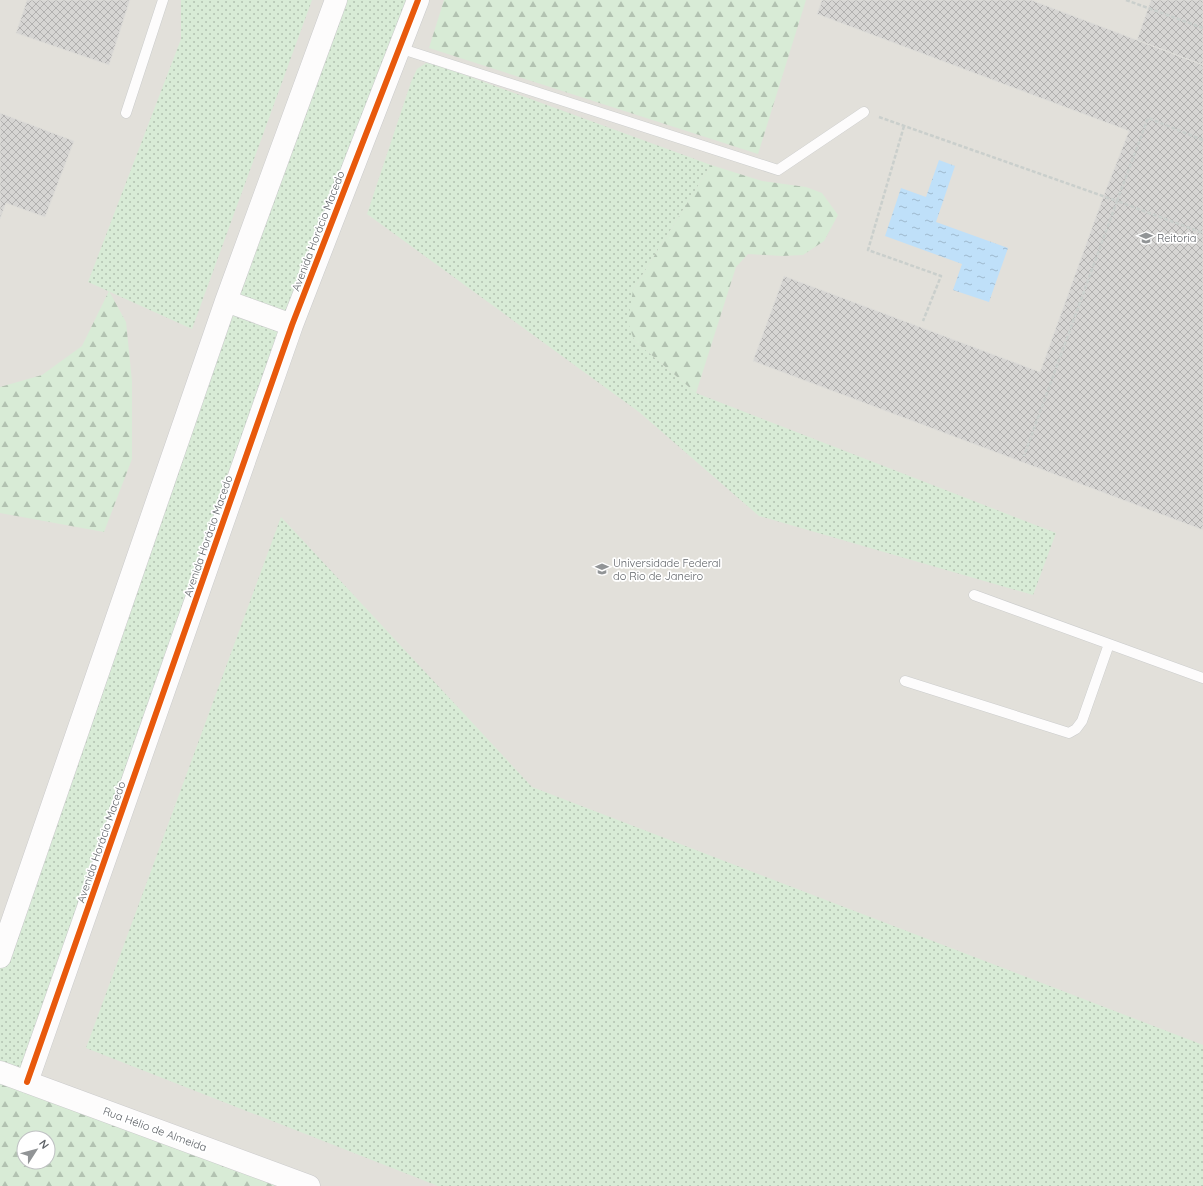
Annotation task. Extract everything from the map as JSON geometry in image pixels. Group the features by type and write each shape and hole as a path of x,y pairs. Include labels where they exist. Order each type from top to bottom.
{"street":[{"path":"0,957 226,301 336,0"},
{"name":"Avenida Horácio Macedo","path":"27,1082 292,325 418,0"},
{"path":"226,301 292,325"},
{"name":"Rua Hélio de Almeida","path":"0,1072 309,1186"}],"lane":[{"path":"126,113 163,0"},
{"path":"399,48 778,170 864,112"},
{"path":"974,595 1203,678"},
{"path":"905,681 1069,733 1076,729 1082,721 1109,644"}],"path":[{"path":"1126,0 1203,28"},
{"path":"864,112 1117,201 1203,233"},
{"path":"1024,456 1148,118 1203,140"},
{"path":"904,126 868,250 941,276 923,321"}],"shaded area":[{"name":"Universidade Federal do Rio de Janeiro","path":"0,0 1203,0 1203,1186 0,1186"}],"green space":[{"path":"181,0 312,0 192,329 88,282 181,39"},
{"path":"336,0 418,0 27,1082 0,1072 0,957"},
{"path":"444,0 806,0 758,154 429,48"},
{"path":"426,63 440,66 711,165 633,290 634,340 696,393 1056,533 1033,595 759,516 639,412 367,214 411,82 417,69"},
{"path":"711,165 762,181 806,187 822,193 838,215 824,241 803,255 782,256 748,254 736,267 696,393 634,340 628,322 633,290"},
{"path":"109,291 126,322 132,381 132,459 104,532 0,513 0,387 42,375 82,346"},
{"path":"281,517 532,787 1203,1045 1203,1186 438,1186 86,1048"},
{"path":"0,1077 276,1186 0,1186"}],"water":[{"path":"939,160 955,166 936,222 1008,248 989,302 953,290 962,264 885,236 901,188 926,197"}],"building":[{"path":"27,0 130,0 109,65 16,33"},
{"name":"Reitoria","path":"822,0 1031,0 1203,65 1203,530 753,361 784,276 1040,372 1102,200 1129,131 817,14"},
{"path":"1151,0 1203,0 1203,65 1137,40"},
{"path":"0,113 74,141 45,217 6,203 0,219"}],"cycle path":[{"path":"27,1082 292,325 418,0"}],"place":[{"name":"Reitoria","path":"1146,238"},
{"name":"Universidade Federal do Rio de Janeiro","path":"602,569"}]}
